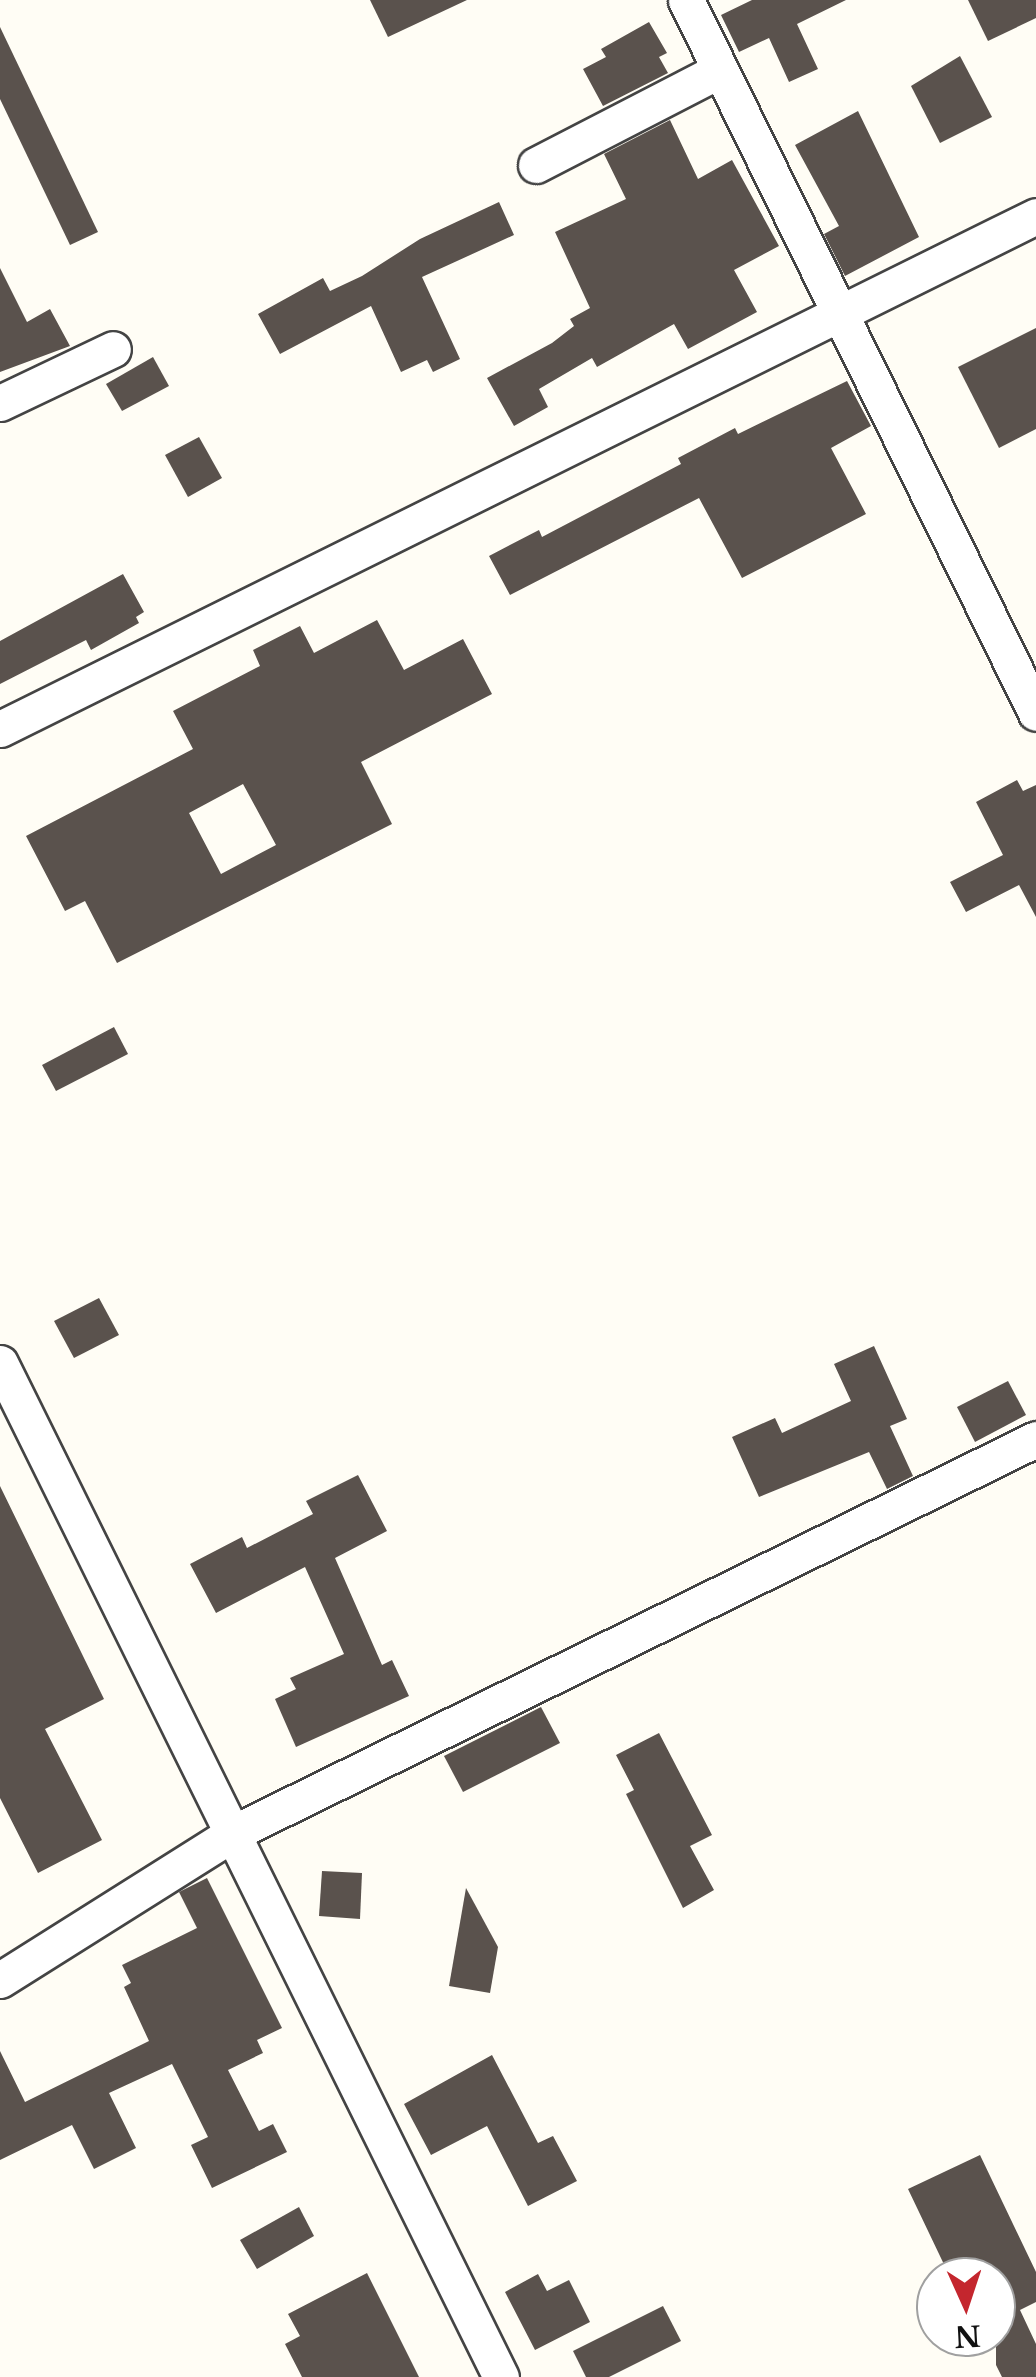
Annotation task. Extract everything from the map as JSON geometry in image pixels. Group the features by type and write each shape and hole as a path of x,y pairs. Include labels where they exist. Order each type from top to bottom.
{"street":[{"path":"686,0 1036,712"},
{"path":"536,165 720,70"},
{"path":"0,729 1036,216"},
{"path":"0,404 113,349"},
{"path":"0,1363 502,2377"},
{"path":"0,1980 235,1832 1036,1439"}],"building":[{"path":"370,0 467,0 388,37"},
{"path":"752,0 846,0 797,24 818,69 789,82 769,38 739,52 721,15"},
{"path":"968,0 1036,0 1036,18 988,41"},
{"path":"649,22 667,53 659,57 668,73 603,106 583,69 606,57 601,49"},
{"path":"0,27 98,232 70,245 0,99"},
{"path":"960,56 992,117 940,143 911,86"},
{"path":"858,111 919,237 845,276 824,234 839,226 795,145"},
{"path":"670,120 698,179 732,160 779,246 734,270 757,312 688,349 674,324 597,367 592,358 539,389 548,407 514,426 487,378 552,343 574,326 570,319 590,308 555,232 626,199 604,154"},
{"path":"499,202 514,235 422,277 460,359 433,372 427,360 401,372 371,306 280,354 258,314 323,278 330,291 362,276 420,239"},
{"path":"0,268 27,322 50,309 70,346 0,372"},
{"path":"1036,328 1036,429 999,448 958,367"},
{"path":"153,357 169,386 122,411 106,384"},
{"path":"847,381 871,426 831,448 866,514 742,578 699,498 510,595 489,556 539,530 542,537 681,464 678,458 735,428 738,434"},
{"path":"199,437 222,478 188,497 165,455"},
{"path":"123,574 144,612 136,617 139,623 91,650 86,640 0,684 0,641"},
{"path":"377,620 404,670 463,639 492,694 361,762 392,824 117,963 85,901 65,911 26,836 193,749 173,711 260,666 253,650 300,626 314,653","holes":["243,784 276,845 221,874 189,813"]},
{"path":"1017,780 1023,791 1036,785 1036,917 1019,885 966,912 950,882 1003,855 976,802"},
{"path":"114,1027 128,1054 56,1091 42,1065"},
{"path":"99,1298 119,1335 74,1358 54,1321"},
{"path":"874,1346 907,1419 890,1426 913,1476 887,1489 869,1452 759,1497 732,1437 775,1418 782,1433 851,1401 834,1364"},
{"path":"1008,1381 1026,1415 975,1442 957,1407"},
{"path":"358,1475 387,1531 335,1558 382,1665 392,1660 409,1696 296,1747 275,1699 296,1689 290,1678 344,1654 305,1567 216,1613 190,1564 242,1537 247,1548 313,1514 306,1501"},
{"path":"0,1486 104,1699 45,1729 102,1840 38,1873 0,1798"},
{"path":"541,1707 560,1743 463,1792 444,1756"},
{"path":"659,1733 712,1835 690,1846 714,1890 683,1908 626,1794 634,1790 616,1755"},
{"path":"322,1871 362,1873 360,1919 319,1916"},
{"path":"207,1878 282,2028 257,2040 263,2053 228,2070 259,2131 273,2124 287,2152 212,2188 191,2145 208,2137 172,2064 109,2093 136,2148 94,2169 72,2125 0,2160 0,2051 25,2102 149,2041 124,1987 131,1983 122,1965 197,1928 179,1892"},
{"path":"466,1888 498,1947 490,1993 449,1986"},
{"path":"492,2055 538,2143 553,2136 577,2181 528,2206 487,2126 431,2155 404,2104"},
{"path":"980,2155 1036,2272 1036,2302 1020,2310 1036,2344 1036,2377 1002,2377 996,2365 996,2357 1016,2357 1016,2257 940,2257 908,2189"},
{"path":"299,2207 314,2236 257,2269 240,2240"},
{"path":"367,2273 419,2377 302,2377 285,2344 300,2336 288,2314"},
{"path":"538,2274 547,2291 569,2280 590,2322 535,2350 505,2292"},
{"path":"663,2306 681,2341 609,2377 586,2377 573,2351"}]}
